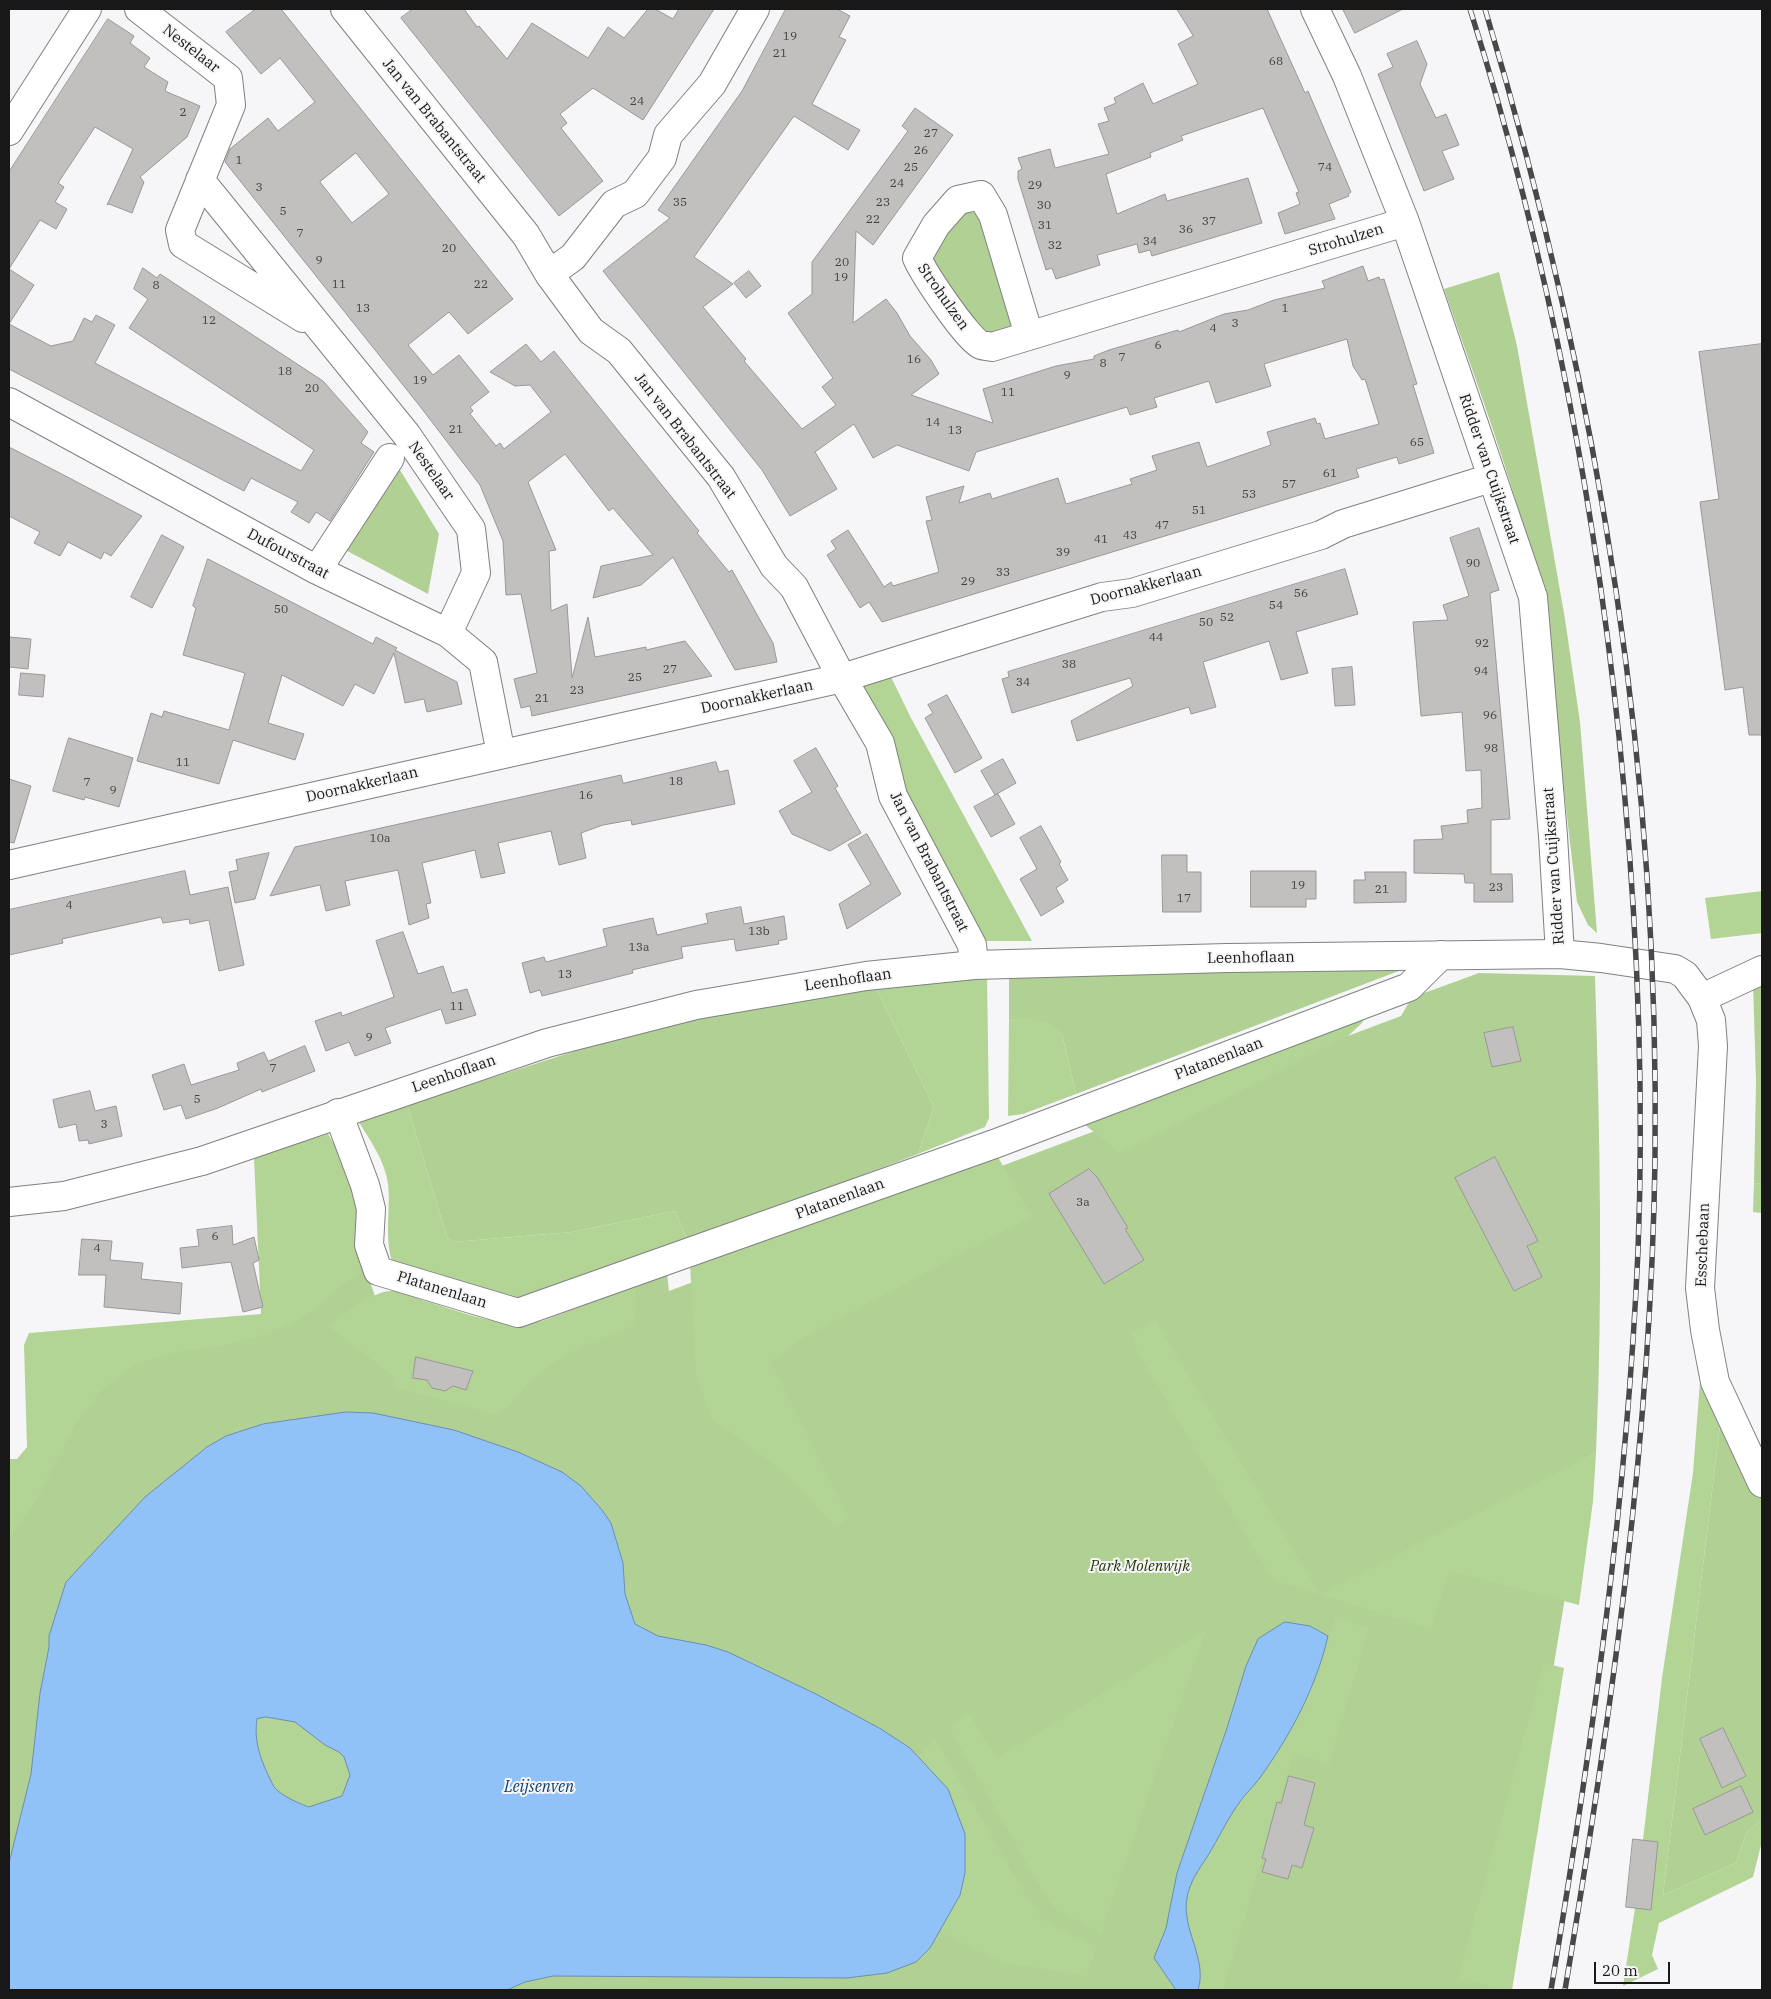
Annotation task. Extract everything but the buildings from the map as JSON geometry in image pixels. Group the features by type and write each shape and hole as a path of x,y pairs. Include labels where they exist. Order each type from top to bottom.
{"street":[{"path":"9,131 87,9"},
{"name":"Nestelaar","path":"139,9 228,78 231,105 180,230 183,244 320,328"},
{"name":"Jan van Brabantstraat","path":"345,9 526,235 549,274 591,331 618,351 721,477 774,566 794,587 842,678 880,743 893,796 972,945 974,965"},
{"path":"549,274 572,257 614,204 635,194 662,158 668,135 712,84 755,9"},
{"name":"Ridder van Cuijkstraat","path":"1315,9 1347,76 1405,222 1533,598 1552,826 1560,954"},
{"name":"Nestelaar","path":"200,180 406,434 470,528 476,573 448,633"},
{"name":"Strohulzen","path":"1029,335 993,216 981,195 958,200 936,225 916,258 923,272 970,336 980,345 992,347 1405,222"},
{"name":"Dufourstraat","path":"9,402 318,570 448,633 484,662 501,754"},
{"name":"Nestelaar","path":"318,570 390,458"},
{"name":"Doornakkerlaan","path":"9,864 842,678 1102,597 1132,593 1312,538 1344,524 1491,478"},
{"name":"Leenhoflaan","path":"9,1202 64,1196 202,1161 547,1043 696,1004 866,976 974,965 1560,954 1650,964 1675,969 1694,984 1702,998"},
{"name":"Platanenlaan","path":"338,1113 365,1184 371,1209 369,1245 378,1270 518,1312 997,1143 1408,987 1441,955"},
{"path":"1702,998 1762,970"},
{"name":"Esschebaan","path":"1702,998 1711,1020 1713,1046 1700,1288 1705,1330 1714,1382 1762,1483"}],"green space":[{"path":"966,211 976,213 984,219 1013,323 1007,334 976,333 929,254"},
{"path":"1499,272 1517,346 1565,619 1580,722 1597,933 1588,925 1577,902 1541,595 1509,479 1444,289"},
{"path":"397,465 439,534 428,594 336,545"},
{"path":"891,677 911,718 1032,941 986,941 877,752 862,687"},
{"path":"1762,891 1762,933 1711,939 1705,898"},
{"path":"1404,969 1076,1094 1062,1034 1031,1019 1009,1021 1009,973"},
{"name":"Park Molenwijk","path":"1479,973 1595,976 1598,1095 1600,1274 1596,1453 1581,1461 1580,1507 1500,1990 9,1990 9,1472 26,1471 45,1345 269,1320 333,1168 378,1306 520,1340 667,1273 669,1291 1401,1016 1408,1004 1416,996"},
{"path":"987,975 989,1118 985,1127 918,1154 934,1107 875,986"},
{"path":"1762,977 1762,1184 1754,1183 1756,1081 1753,983"},
{"path":"875,986 934,1107 918,1154 688,1241 675,1211 572,1232 453,1242 447,1237 407,1105 600,1043 693,1019"},
{"path":"1365,1016 1362,1023 1347,1037 1119,1153 1078,1119"},
{"path":"1024,1018 1050,1024 1062,1034 1076,1094 1023,1114 1008,1116 1009,1021"},
{"path":"407,1105 447,1237 453,1242 572,1232 675,1211 688,1241 518,1301 392,1261 388,1242 389,1194 384,1167 359,1122"},
{"path":"328,1134 348,1166 357,1187 364,1272 339,1287 316,1309 294,1322 261,1336 223,1346 175,1352 132,1366 99,1393 75,1425 38,1497 9,1541 9,1459 17,1459 27,1447 24,1345 29,1333 261,1314 254,1157"},
{"path":"995,1152 1032,1216 803,1338 771,1362 849,1517 836,1529 809,1497 781,1470 712,1419 696,1377 690,1264"},
{"path":"1754,1183 1762,1184 1762,1213 1753,1212"},
{"path":"635,1286 637,1307 632,1327 594,1342 546,1368 525,1387 508,1407 497,1415 394,1387 393,1376 329,1327 359,1304 377,1295 392,1291 481,1318 512,1323 527,1323 542,1321"},
{"path":"1155,1320 1320,1594 1596,1453 1593,1501 1579,1605 1450,1571 1431,1629 1276,1581 1269,1574 1137,1351 1131,1333"},
{"path":"1701,1369 1721,1417 1663,1895 1736,1863 1747,1832 1762,1819 1762,1841 1753,1877 1659,1923 1652,1955 1658,1969 1623,1986 1635,1908 1662,1678 1693,1473"},
{"path":"1721,1417 1762,1498 1762,1819 1747,1832 1736,1863 1663,1895"},
{"path":"1335,1617 1369,1628 1329,1765 1294,1753 1223,1990 1198,1990 1201,1980 1197,1949 1189,1925 1187,1897 1200,1866 1226,1824 1242,1799 1258,1781 1295,1723 1324,1657"},
{"path":"1206,1630 1101,1932 1058,1911 1047,1899 949,1727 969,1714 997,1758"},
{"path":"1544,1663 1564,1668 1512,1990 1504,1990 1458,1978"},
{"path":"266,1717 295,1722 344,1757 350,1775 342,1796 309,1807 289,1798 275,1788 262,1762 257,1746 257,1719"},
{"path":"935,1738 1025,1894 1043,1920 1096,1947 1087,1976 1004,1963 939,1932 960,1895 965,1873 965,1834 948,1789 919,1756"}],"water":[{"name":"Leijsenven","path":"346,1412 373,1413 454,1430 518,1452 562,1472 581,1486 611,1523 623,1563 625,1594 635,1624 658,1636 706,1645 728,1652 816,1694 881,1729 910,1748 948,1789 965,1834 965,1873 960,1895 930,1948 916,1962 887,1973 847,1978 553,1976 525,1982 507,1990 9,1990 9,1863 31,1774 40,1693 49,1647 49,1636 66,1582 145,1497 207,1447 226,1436 263,1424","holes":["266,1717 295,1722 344,1757 350,1775 342,1796 309,1807 284,1795 273,1785 262,1762 258,1746 256,1737 257,1719"]},
{"path":"1285,1622 1310,1626 1328,1636 1323,1655 1309,1693 1291,1729 1259,1779 1232,1813 1192,1882 1188,1892 1186,1910 1200,1967 1200,1978 1198,1990 1176,1990 1154,1958 1166,1928 1177,1873 1227,1728 1246,1666 1258,1639"}],"railway":[{"path":"1470,9 1499,104 1548,297 1586,492 1614,689 1629,846 1636,961 1640,1077 1640,1193 1633,1344 1626,1437 1594,1714 1551,1990"},
{"path":"1485,9 1525,149 1560,291 1589,434 1614,578 1633,723 1646,868 1654,1014 1655,1160 1652,1265 1637,1473 1613,1681 1565,1990"}]}
